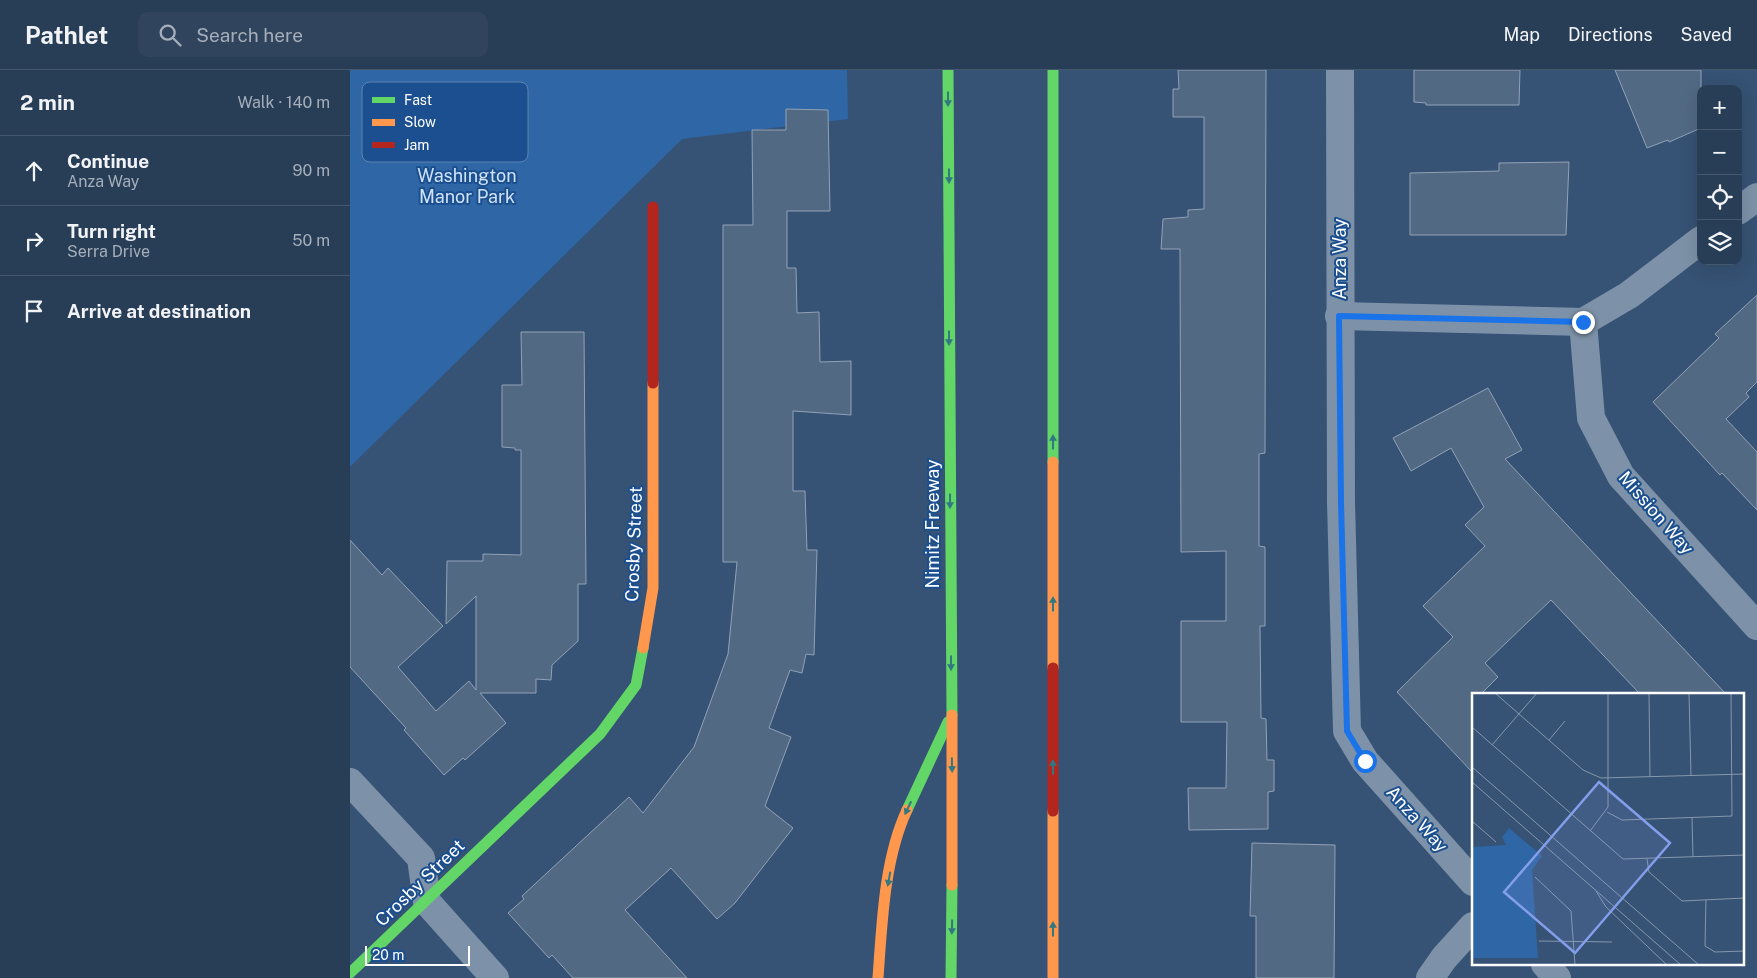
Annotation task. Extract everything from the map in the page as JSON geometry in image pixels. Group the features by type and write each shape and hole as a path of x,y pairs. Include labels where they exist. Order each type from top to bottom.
{"main road":[{"name":"Nimitz Freeway","path":"948,70 953,834 951,978"},
{"path":"1053,70 1053,978"},
{"name":"Crosby Street","path":"350,973 427,902 600,734 636,685 654,588 653,207"},
{"path":"878,978 884,913 897,831 951,716"}],"street":[{"name":"Anza Way","path":"1340,70 1339,316 1341,502 1347,731 1365,761 1472,881"},
{"path":"1742,208 1757,197"},
{"path":"1339,316 1583,322 1629,295 1697,243"},
{"name":"Mission Way","path":"1583,322 1591,418 1620,476 1757,626"},
{"path":"350,782 421,858 427,902 496,978"},
{"path":"1430,978 1444,958 1472,927"},
{"path":"1547,966 1557,978"}],"green space":[{"name":"Washington Manor Park","path":"350,70 847,70 848,119 682,139 350,467"}],"building":[{"path":"1178,70 1266,70 1265,453 1259,454 1259,546 1265,547 1265,626 1260,626 1261,718 1266,719 1267,760 1274,760 1274,791 1268,792 1268,829 1189,830 1188,788 1226,788 1227,722 1181,722 1181,621 1226,621 1226,551 1181,552 1180,249 1161,249 1163,219 1188,217 1188,210 1204,209 1204,117 1173,117 1173,89 1179,89"},
{"path":"1414,70 1520,70 1519,105 1426,105 1426,103 1414,102"},
{"path":"1615,70 1701,70 1701,85 1697,85 1697,130 1669,142 1668,140 1647,148"},
{"path":"786,109 828,110 830,211 787,211 787,268 796,268 797,313 819,312 820,362 851,361 851,415 793,411 793,491 805,491 807,550 817,550 814,655 806,654 802,673 790,670 769,728 791,737 765,806 793,828 735,903 717,919 671,868 625,910 687,978 573,978 552,955 549,958 508,913 524,899 522,896 629,797 643,813 694,747 728,654 737,562 723,562 723,225 753,225 752,130 786,130"},
{"path":"1569,162 1566,235 1410,235 1410,173 1499,171 1499,163"},
{"path":"1757,295 1757,382 1746,393 1749,397 1726,419 1757,452 1757,510 1722,473 1720,475 1653,402 1719,338 1715,334"},
{"path":"521,332 584,332 586,584 578,584 578,641 552,665 551,680 536,679 536,693 480,693 506,723 465,760 463,758 444,775 404,730 406,728 350,667 350,540 382,575 388,568 443,626 398,667 436,711 469,681 476,690 476,596 446,624 447,561 483,561 483,554 521,555 521,450 502,447 502,385 522,385"},
{"path":"1488,388 1522,450 1505,459 1725,693 1639,693 1551,600 1485,663 1498,677 1482,693 1472,693 1472,772 1397,692 1453,637 1423,606 1485,546 1465,525 1484,507 1451,448 1411,471 1393,438"},
{"path":"1252,843 1335,845 1334,978 1256,978 1256,916 1250,916"}],"traffic: fast":[{"path":"948,70 952,715"},
{"path":"1053,70 1053,462"},
{"path":"350,973 600,734 636,685 643,648"},
{"path":"907,810 948,722"},
{"path":"951,978 952,885"}],"traffic: slow":[{"path":"643,648 653,588 653,383"},
{"path":"1053,462 1053,668"},
{"path":"952,715 952,885"},
{"path":"878,978 885,892 893,849 907,810"},
{"path":"1053,811 1053,978"}],"traffic: jam":[{"path":"653,207 653,383"},
{"path":"1053,668 1053,811"}],"route":[{"path":"1365,761 1347,731 1341,502 1339,316 1583,322"}]}
